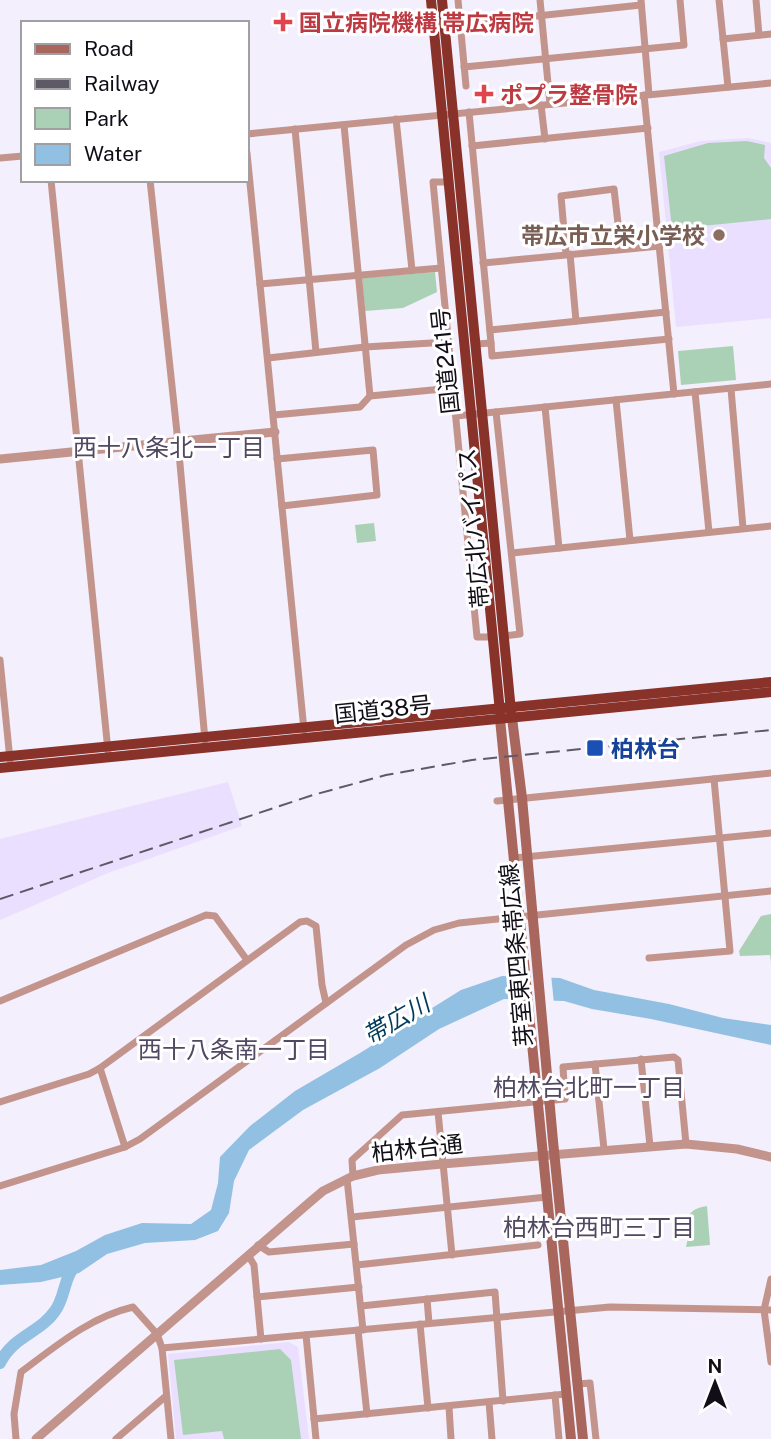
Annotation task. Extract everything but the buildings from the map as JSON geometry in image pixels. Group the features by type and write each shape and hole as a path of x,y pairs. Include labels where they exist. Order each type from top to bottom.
{"highway":[{"name":"国道241号","path":"431,0 448,115 448,181 477,414 506,713"},
{"name":"帯広北バイパス","path":"442,0 447,51 448,115 476,344 477,414"},
{"name":"国道38号","path":"5,762 506,713 771,682"},
{"name":"国道38号","path":"506,713 771,692"}],"main road":[{"name":"芽室東四条帯広線","path":"506,713 522,798 543,1028 543,1102"},
{"name":"芽室東四条帯広線","path":"506,713 508,800 531,1029 570,1310 583,1439"},
{"name":"芽室東四条帯広線","path":"549,1155 547,1196 571,1439"}],"street":[{"path":"458,0 466,86"},
{"path":"540,0 550,104"},
{"path":"464,67 684,45 680,0"},
{"path":"719,0 728,87"},
{"path":"756,0 759,35"},
{"path":"460,24 641,3 648,128 674,394"},
{"path":"723,39 771,34"},
{"path":"447,51 462,49"},
{"path":"248,134 771,83"},
{"path":"541,105 545,139"},
{"path":"469,112 492,356 669,339"},
{"path":"396,119 412,270"},
{"path":"344,125 370,396"},
{"path":"472,146 648,128"},
{"path":"295,129 316,352"},
{"path":"0,158 21,156"},
{"path":"248,163 304,733"},
{"path":"448,181 433,182 477,638 520,634 496,412"},
{"path":"51,182 108,751"},
{"path":"150,182 178,442 205,742"},
{"path":"576,321 561,196 614,190 621,249"},
{"path":"483,263 660,246"},
{"path":"260,284 441,268"},
{"path":"490,330 666,312"},
{"path":"268,358 365,347 448,342"},
{"path":"476,344 491,343"},
{"path":"456,416 771,384"},
{"path":"274,415 360,407 370,396 453,388"},
{"path":"731,388 743,528"},
{"path":"695,392 709,532"},
{"path":"615,400 630,540"},
{"path":"545,407 559,548"},
{"path":"0,458 275,432"},
{"path":"277,459 373,450 377,495 282,506"},
{"path":"512,553 771,526"},
{"path":"0,660 5,762"},
{"path":"497,801 771,773"},
{"path":"649,958 730,951 714,779"},
{"path":"514,858 771,833"},
{"path":"0,1186 125,1147 140,1139 406,945 434,930 459,923 520,915 771,891"},
{"path":"0,1001 206,915 215,916 247,960"},
{"path":"0,1102 89,1074 100,1068 300,922 307,920 316,926 326,1003"},
{"path":"367,1414 350,1177 352,1160 394,1120 402,1115 565,1099 562,1067 674,1057 678,1059 686,1144"},
{"path":"641,1059 650,1146"},
{"path":"596,1064 604,1149"},
{"path":"100,1068 125,1147"},
{"path":"438,1112 452,1255"},
{"name":"柏林台通","path":"36,1439 316,1196 350,1177 378,1170 686,1144 737,1149 771,1157"},
{"path":"352,1217 547,1196"},
{"path":"258,1245 269,1252 354,1244"},
{"path":"357,1265 538,1245"},
{"path":"248,1255 254,1265 261,1339"},
{"path":"771,1279 768,1310 771,1362"},
{"path":"257,1297 359,1287"},
{"path":"361,1306 495,1292 503,1401"},
{"path":"427,1299 429,1323"},
{"path":"16,1439 14,1414 21,1372 63,1341 109,1313 133,1307 157,1334 162,1349 171,1439"},
{"path":"162,1349 610,1307 768,1310"},
{"path":"420,1324 428,1408"},
{"path":"306,1335 316,1439"},
{"path":"578,1384 590,1383 596,1439"},
{"path":"314,1419 566,1394"},
{"path":"555,1395 559,1439"},
{"path":"118,1438 166,1396"},
{"path":"489,1402 492,1439"},
{"path":"449,1406 451,1439"}],"shaded area":[{"name":"帯広市立栄小学校","path":"749,138 771,143 771,318 676,327 659,152 701,141"},
{"path":"228,782 242,826 108,873 0,920 0,839"},
{"path":"289,1342 298,1347 309,1439 176,1439 168,1354"}],"green space":[{"path":"747,141 765,145 764,158 771,168 771,219 672,229 664,156 708,143"},
{"path":"435,272 437,292 403,308 365,311 362,278"},
{"path":"733,346 736,380 681,385 678,351"},
{"path":"374,523 376,541 357,543 355,525"},
{"path":"771,914 771,962 770,955 740,956 739,951 761,916"},
{"path":"707,1206 710,1245 686,1247 689,1233 685,1227 688,1218 698,1208"},
{"path":"280,1349 291,1360 301,1439 224,1439 222,1431 183,1435 174,1360"}],"water":[{"path":"502,976 560,978 594,990 669,1004 723,1018 771,1025 771,1045 564,1001 504,999 439,1029 380,1068 303,1110 249,1150 234,1181 229,1213 218,1231 195,1240 145,1243 107,1254 79,1273 41,1282 0,1285 0,1270 41,1265 76,1251 105,1235 142,1223 191,1224 211,1210 218,1183 220,1157 250,1126 295,1091 461,990"}],"pier":[{"path":"513,973 551,974 554,1004 516,1003"}],"waterway":[{"path":"0,1363 19,1340 42,1325 55,1311 70,1274 78,1263"}],"railway":[{"path":"0,899 313,795 386,775 472,760 771,730"}],"place":[{"name":"国立病院機構 帯広病院","path":"283,22"},
{"name":"ポプラ整骨院","path":"484,94"},
{"name":"帯広市立栄小学校","path":"719,235"},
{"name":"柏林台","path":"595,748"}],"district":[{"name":"西十八条北一丁目","path":"169,447"},
{"name":"西十八条南一丁目","path":"234,1049"},
{"name":"柏林台北町一丁目","path":"589,1087"},
{"name":"柏林台西町三丁目","path":"599,1227"}],"water label":[{"name":"帯広川","path":"396,1019"}]}
